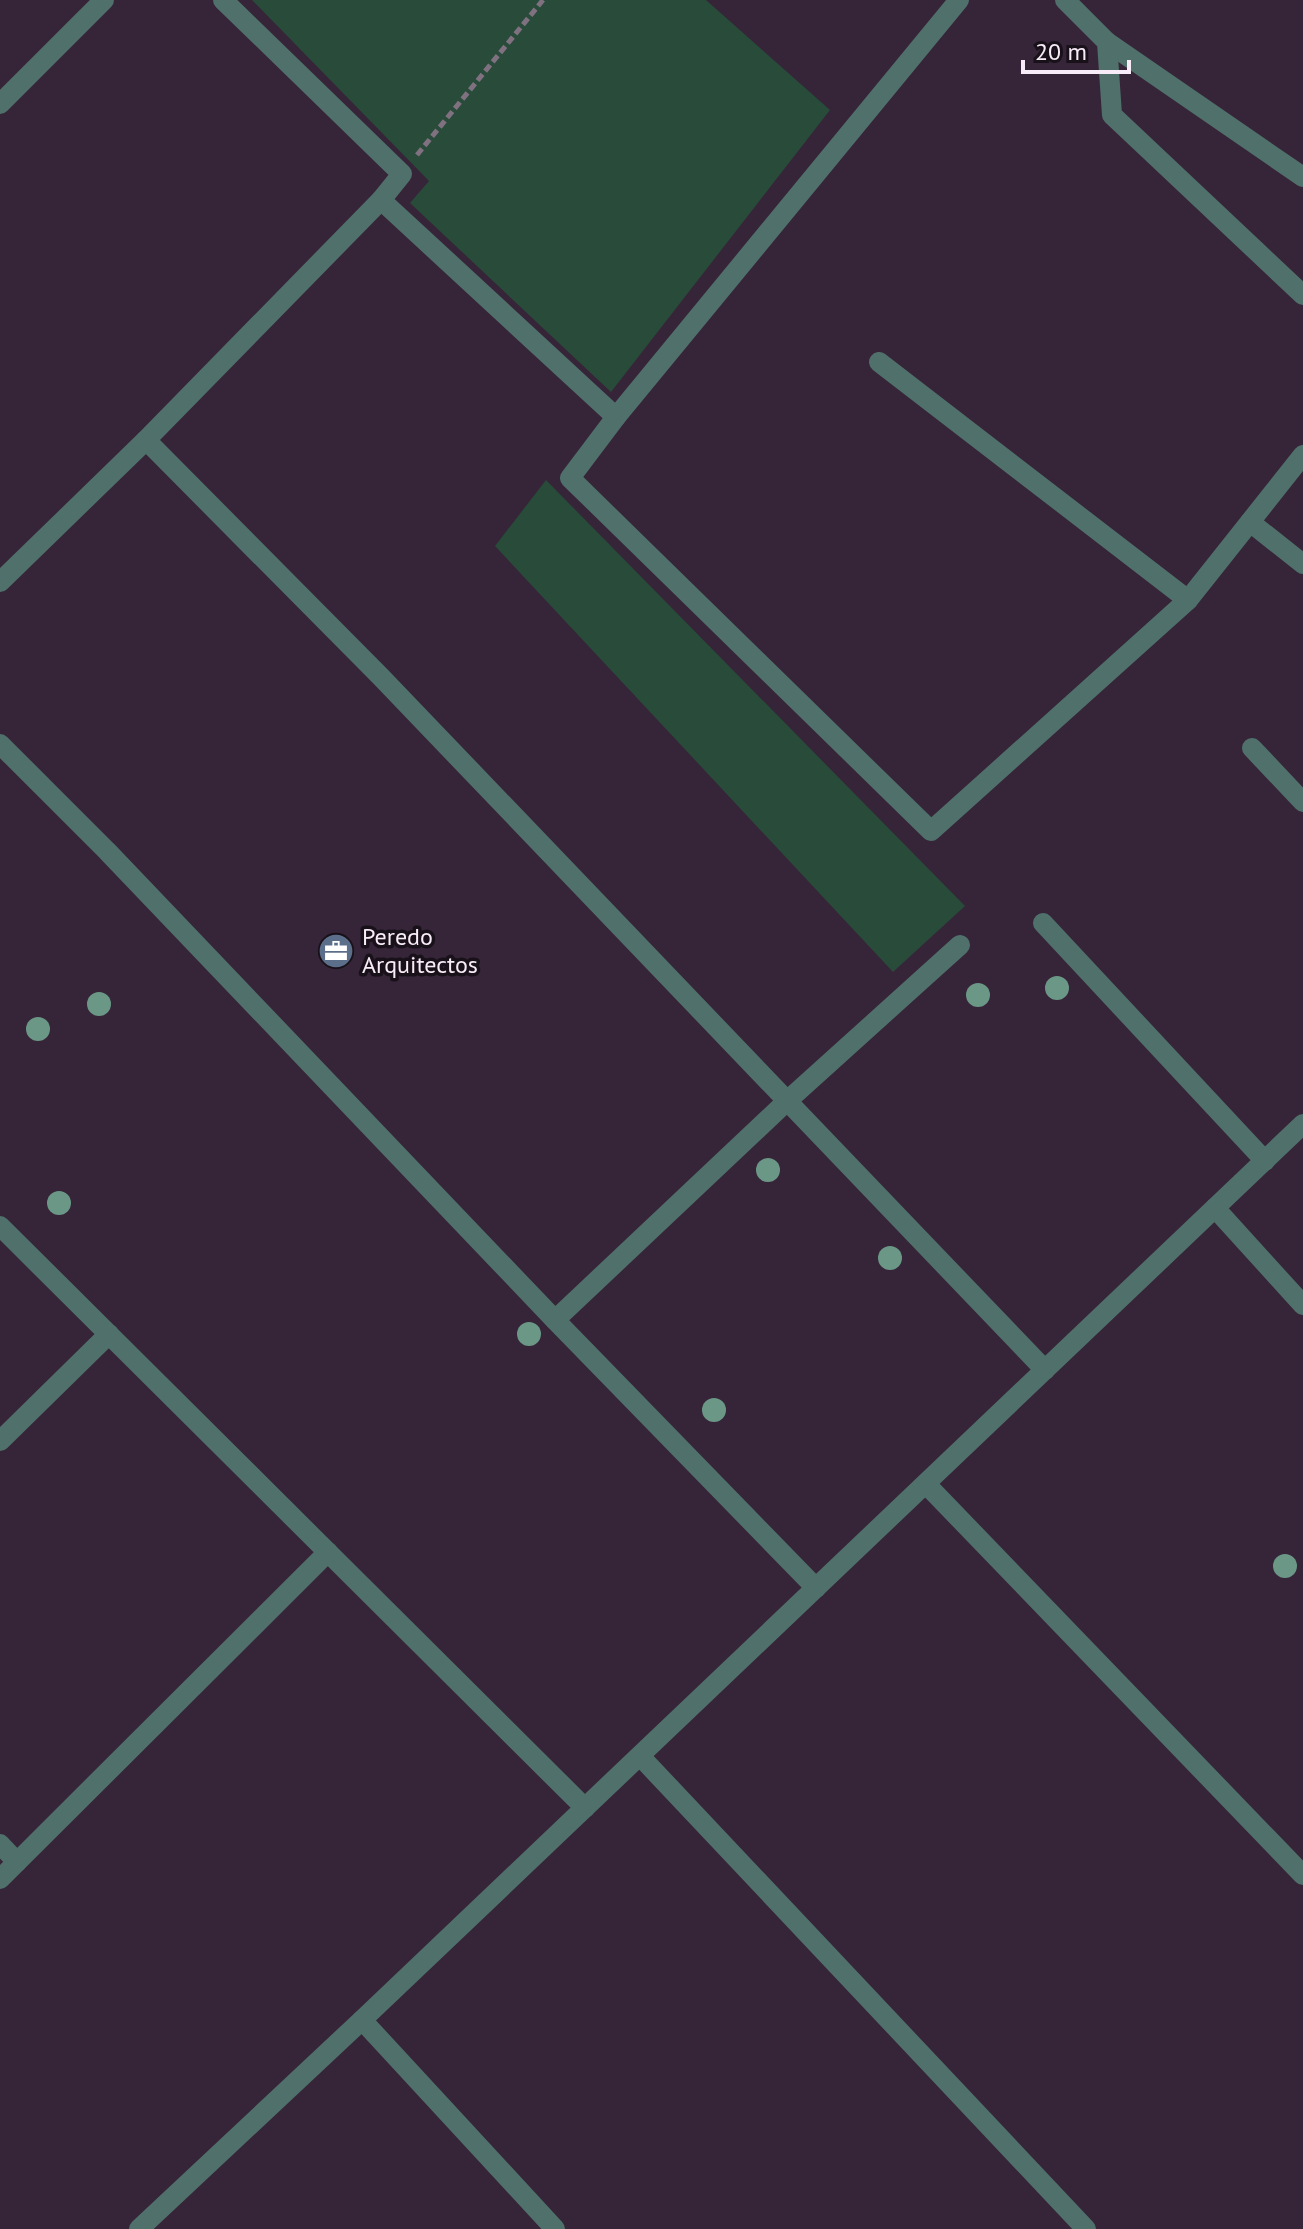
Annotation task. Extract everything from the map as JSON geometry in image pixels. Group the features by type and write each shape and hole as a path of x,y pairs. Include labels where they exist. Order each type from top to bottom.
{"street":[{"path":"0,104 104,0"},
{"path":"0,582 146,440 381,200 402,174 223,0"},
{"path":"959,0 616,417 570,478 931,831 1188,600 1303,455"},
{"path":"1065,0 1107,42 1303,177"},
{"path":"1107,42 1112,115 1303,295"},
{"path":"381,200 616,417"},
{"path":"879,362 1188,600"},
{"path":"146,440 381,677 1045,1370"},
{"path":"1250,522 1303,564"},
{"path":"0,744 118,862 555,1320 816,1588"},
{"path":"1252,748 1303,802"},
{"path":"1043,923 1265,1161"},
{"path":"555,1320 786,1102 960,945"},
{"path":"139,2229 1303,1124"},
{"path":"1215,1208 1303,1305"},
{"path":"0,1226 585,1808"},
{"path":"0,1441 109,1334"},
{"path":"926,1484 1303,1875"},
{"path":"0,1879 328,1552"},
{"path":"640,1756 1086,2229"},
{"path":"0,1844 17,1862"},
{"path":"362,2020 555,2229"}],"path":[{"path":"402,174 543,0"}],"green space":[{"path":"252,0 706,0 830,110 611,392 410,203 429,181"},
{"path":"546,480 965,906 893,972 495,546"}],"place":[{"name":"Peredo Arquitectos","path":"336,951"}]}
